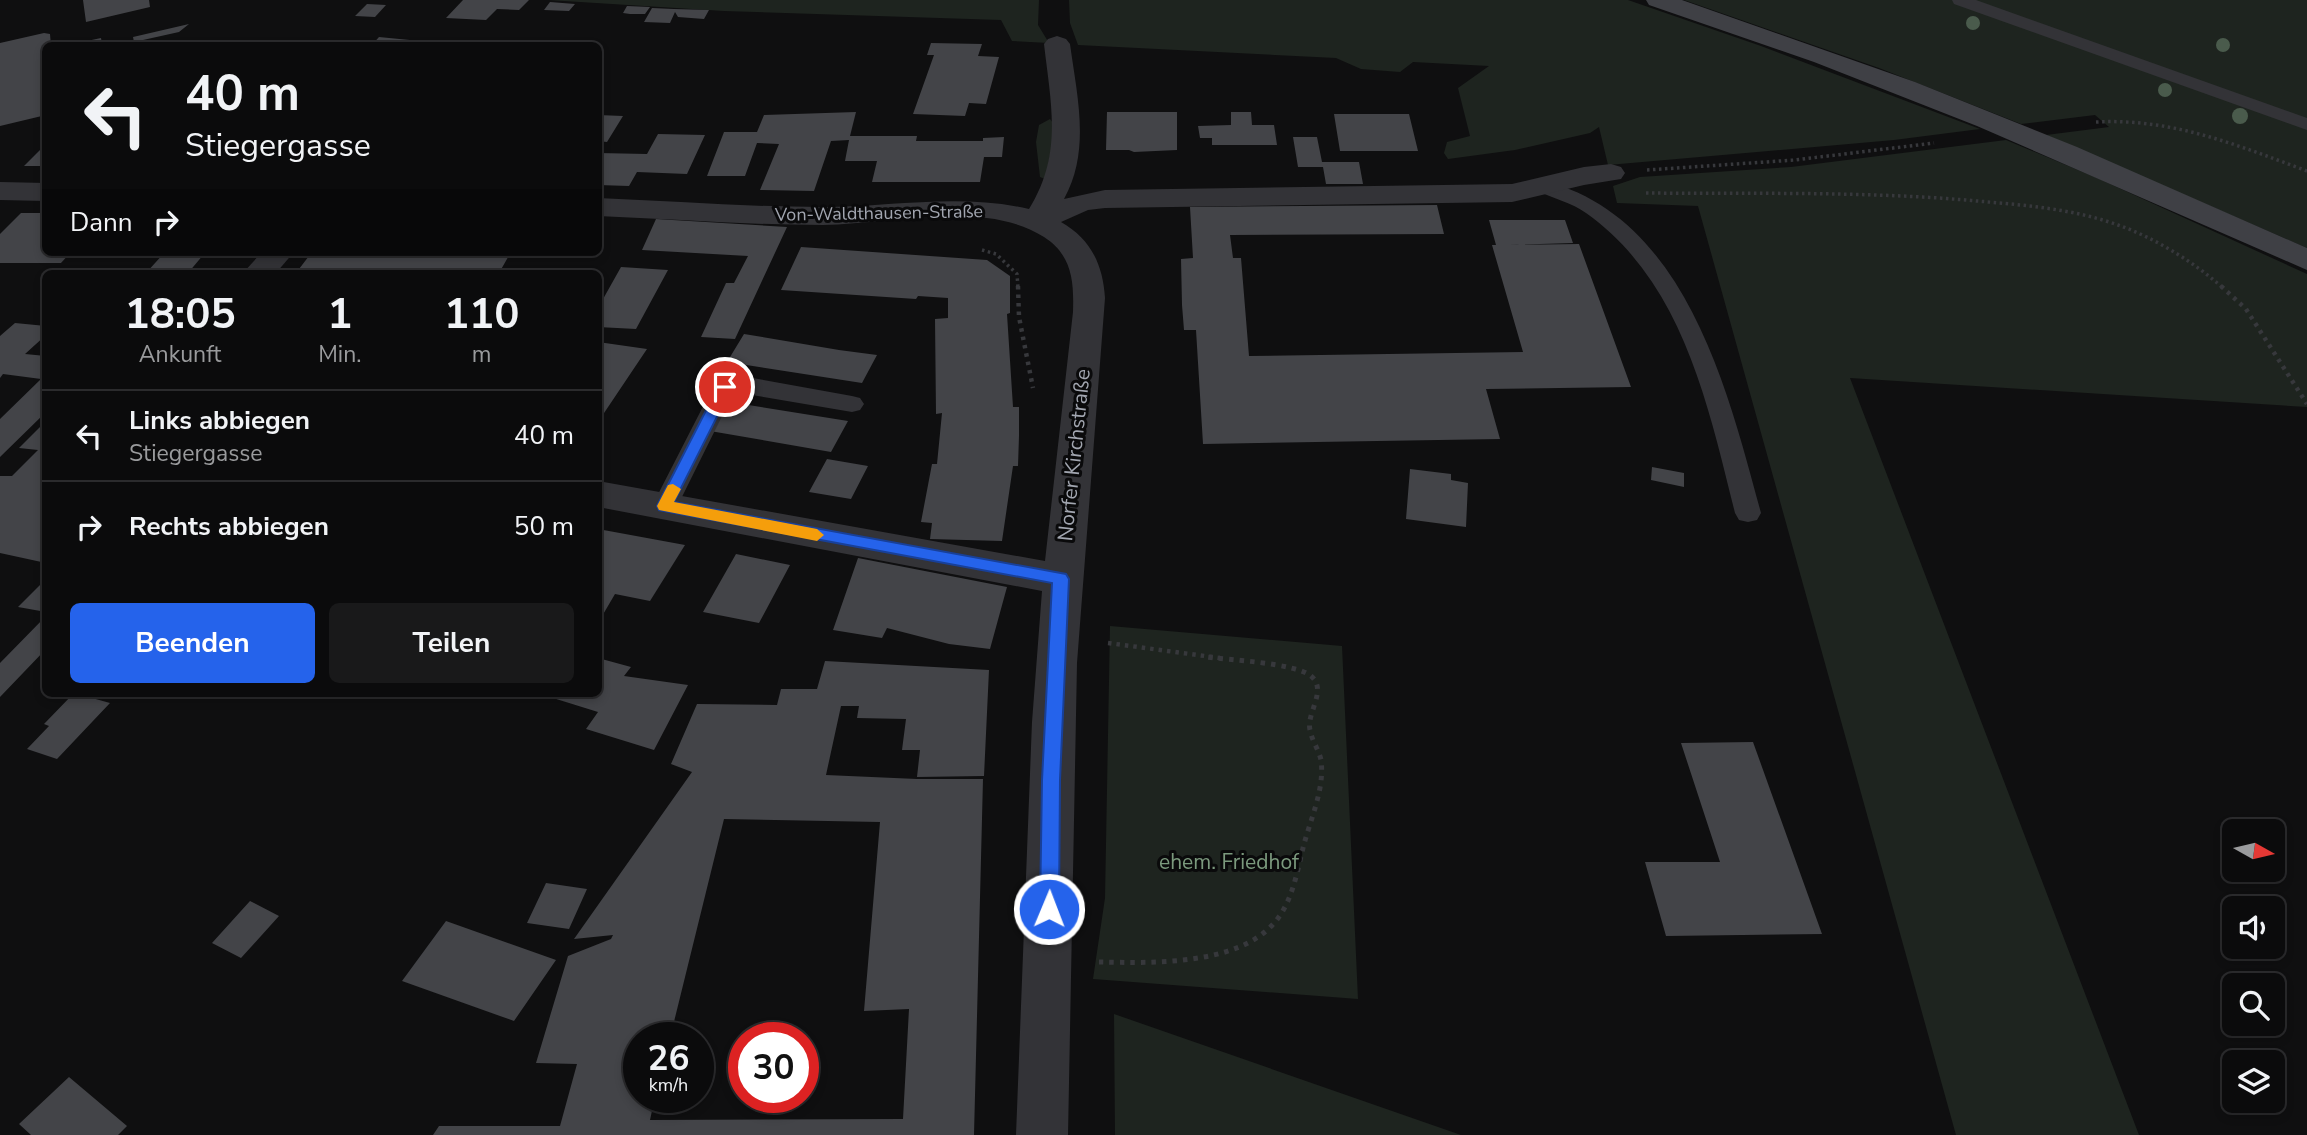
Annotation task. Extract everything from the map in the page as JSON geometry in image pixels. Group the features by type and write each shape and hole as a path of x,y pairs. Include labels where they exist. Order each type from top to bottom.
{"main road":[{"path":"1658,0 1775,40 1976,116 2307,260"}],"street":[{"path":"1036,222 1063,166 1065,123 1057,44"},
{"path":"1036,222 1082,202 1105,199 1512,193 1584,176 1611,173"},
{"path":"4,195 42,192"},
{"name":"Von-Waldthausen-Straße","path":"602,207 822,216 967,210 999,212 1036,222 1069,242"},
{"name":"Norfer Kirchstraße","path":"1042,1135 1049,961 1051,780 1060,579 1090,281 1081,257 1069,242"},
{"path":"262,270 275,256"},
{"path":"602,495 1060,579"}],"lane":[{"path":"1960,0 2307,124"},
{"path":"1544,187 1568,195 1601,213 1639,248 1656,271 1693,335 1709,375 1723,416 1748,513"},
{"path":"665,506 725,387 736,383 852,404"}],"path":[{"path":"2103,121 2150,121 2182,127 2307,171"},
{"path":"1611,173 1773,162 1918,145"},
{"path":"1640,193 1921,196 2025,206 2078,214 2119,225 2164,246 2214,280 2246,309 2307,404"},
{"path":"973,249 996,254 1017,274 1019,317 1027,365 1037,398 1077,419"},
{"path":"1049,961 1157,961 1237,947 1268,930 1286,903 1293,885 1321,774 1320,753 1310,733 1309,722 1318,696 1313,677 1299,669 1164,648"}],"green space":[{"path":"548,0 1039,0 1038,25 1049,43 1012,41 1001,20 724,11"},
{"path":"1069,0 1628,0 1761,46 1980,129 1894,140 1608,165 1599,127 1590,133 1515,150 1448,159 1444,153 1447,142 1470,136 1458,88 1489,66 1413,62 1400,72 1361,69 1336,58 1078,45 1070,23"},
{"path":"1684,0 2307,0 2307,248 2046,135 2109,127 2095,115 2021,124 1879,68"},
{"path":"1050,119 1056,127 1045,179 1040,177 1036,142 1039,125"},
{"path":"2006,140 2097,178 2307,274 2307,407 1850,378 2139,1135 1956,1135 1698,206 1617,203 1613,186 1640,177 1791,167"},
{"name":"ehem. Friedhof","path":"1110,626 1342,646 1358,999 1093,979 1105,898"},
{"path":"1114,1014 1461,1135 1115,1135"}],"building":[{"path":"83,0 149,0 150,7 86,22"},
{"path":"463,0 529,0 519,10 497,9 486,20 446,18"},
{"path":"550,2 575,4 569,11 544,10"},
{"path":"367,4 386,5 375,17 355,16"},
{"path":"627,6 650,7 645,14 623,13"},
{"path":"652,8 709,10 704,19 678,17 675,12 670,23 644,22"},
{"path":"189,24 179,32 134,42 133,37"},
{"path":"50,34 51,42 42,42 42,116 0,126 0,43"},
{"path":"379,37 420,41 419,42 375,42"},
{"path":"101,38 102,42 82,42"},
{"path":"931,43 982,44 978,56 999,57 986,104 969,103 965,116 913,114 934,55 927,55"},
{"path":"856,112 850,136 917,136 916,141 983,141 983,138 1004,137 1002,157 984,157 980,182 872,182 877,161 845,161 849,140 831,141 814,191 760,190 779,144 757,143 745,176 707,176 724,132 757,132 764,115"},
{"path":"1107,112 1177,112 1177,150 1106,150"},
{"path":"1231,112 1251,112 1252,125 1274,125 1277,145 1212,145 1212,138 1200,138 1198,126 1231,125"},
{"path":"1334,114 1409,114 1418,151 1340,151"},
{"path":"602,115 623,116 607,142 602,141"},
{"path":"658,134 705,135 687,174 637,172 629,186 602,185 602,153 647,154"},
{"path":"1293,137 1317,137 1322,162 1359,162 1363,184 1326,184 1323,167 1298,167"},
{"path":"42,148 42,166 24,166"},
{"path":"1437,205 1444,234 1230,235 1233,258 1241,258 1249,356 1523,352 1492,245 1496,245 1489,220 1565,220 1573,243 1508,245 1579,244 1631,387 1486,389 1500,439 1203,444 1196,330 1184,330 1182,305 1181,259 1193,258 1190,207"},
{"path":"21,213 42,213 42,256 67,256 61,263 0,263 0,234"},
{"path":"656,219 787,227 735,339 701,337 726,283 734,283 748,256 642,250"},
{"path":"801,247 987,260 1010,276 1010,313 1007,314 1013,407 1019,407 1019,436 1018,466 1013,466 1002,541 930,539 932,523 921,522 932,464 937,464 942,413 936,414 935,319 948,318 948,298 918,296 916,299 781,290"},
{"path":"161,256 202,256 191,270 149,270"},
{"path":"309,256 509,256 501,270 298,270"},
{"path":"621,267 668,270 636,329 602,327 602,301"},
{"path":"15,323 42,326 42,339 25,354 42,356 42,416 0,457 0,419 41,379 3,374 0,378 0,336"},
{"path":"744,334 877,355 862,383 727,362"},
{"path":"602,343 647,349 602,416"},
{"path":"730,402 848,421 831,452 710,431"},
{"path":"42,425 42,562 0,553 0,476 12,476 38,450 19,448"},
{"path":"827,459 868,466 851,499 809,492"},
{"path":"1652,467 1684,473 1684,487 1651,480"},
{"path":"1410,469 1451,474 1451,480 1468,483 1466,527 1406,519"},
{"path":"602,530 685,545 650,601 615,594 602,616"},
{"path":"736,554 790,565 759,623 703,612"},
{"path":"858,558 1007,587 990,649 949,644 887,628 882,638 833,630"},
{"path":"42,583 42,611 18,607"},
{"path":"42,620 42,653 0,697 0,663"},
{"path":"602,659 631,667 624,676 688,685 654,750 586,729 598,712 553,698 602,697"},
{"path":"825,661 989,670 984,776 917,777 920,750 902,750 906,719 857,718 859,706 841,706 826,775 983,779 974,1135 433,1135 439,1126 560,1126 577,1064 536,1063 568,956 611,939 613,935 574,939 692,772 671,764 697,704 777,705 781,689 817,689","holes":["724,819 880,822 864,1011 909,1009 903,1119 650,1120 652,1113 623,1113 623,1022 674,1022"]},
{"path":"70,697 88,697 110,703 57,759 27,749 49,726 44,724"},
{"path":"1753,742 1822,934 1666,936 1645,862 1720,862 1681,743"},
{"path":"546,883 587,889 569,929 527,923"},
{"path":"250,901 279,916 241,958 212,943"},
{"path":"446,921 556,960 514,1021 402,981"},
{"path":"69,1077 127,1126 118,1135 31,1135 19,1124"}],"slow traffic":[{"path":"673,489 665,506 817,535"}],"route":[{"path":"725,387 665,506 1060,579 1051,780 1049,909"}]}
